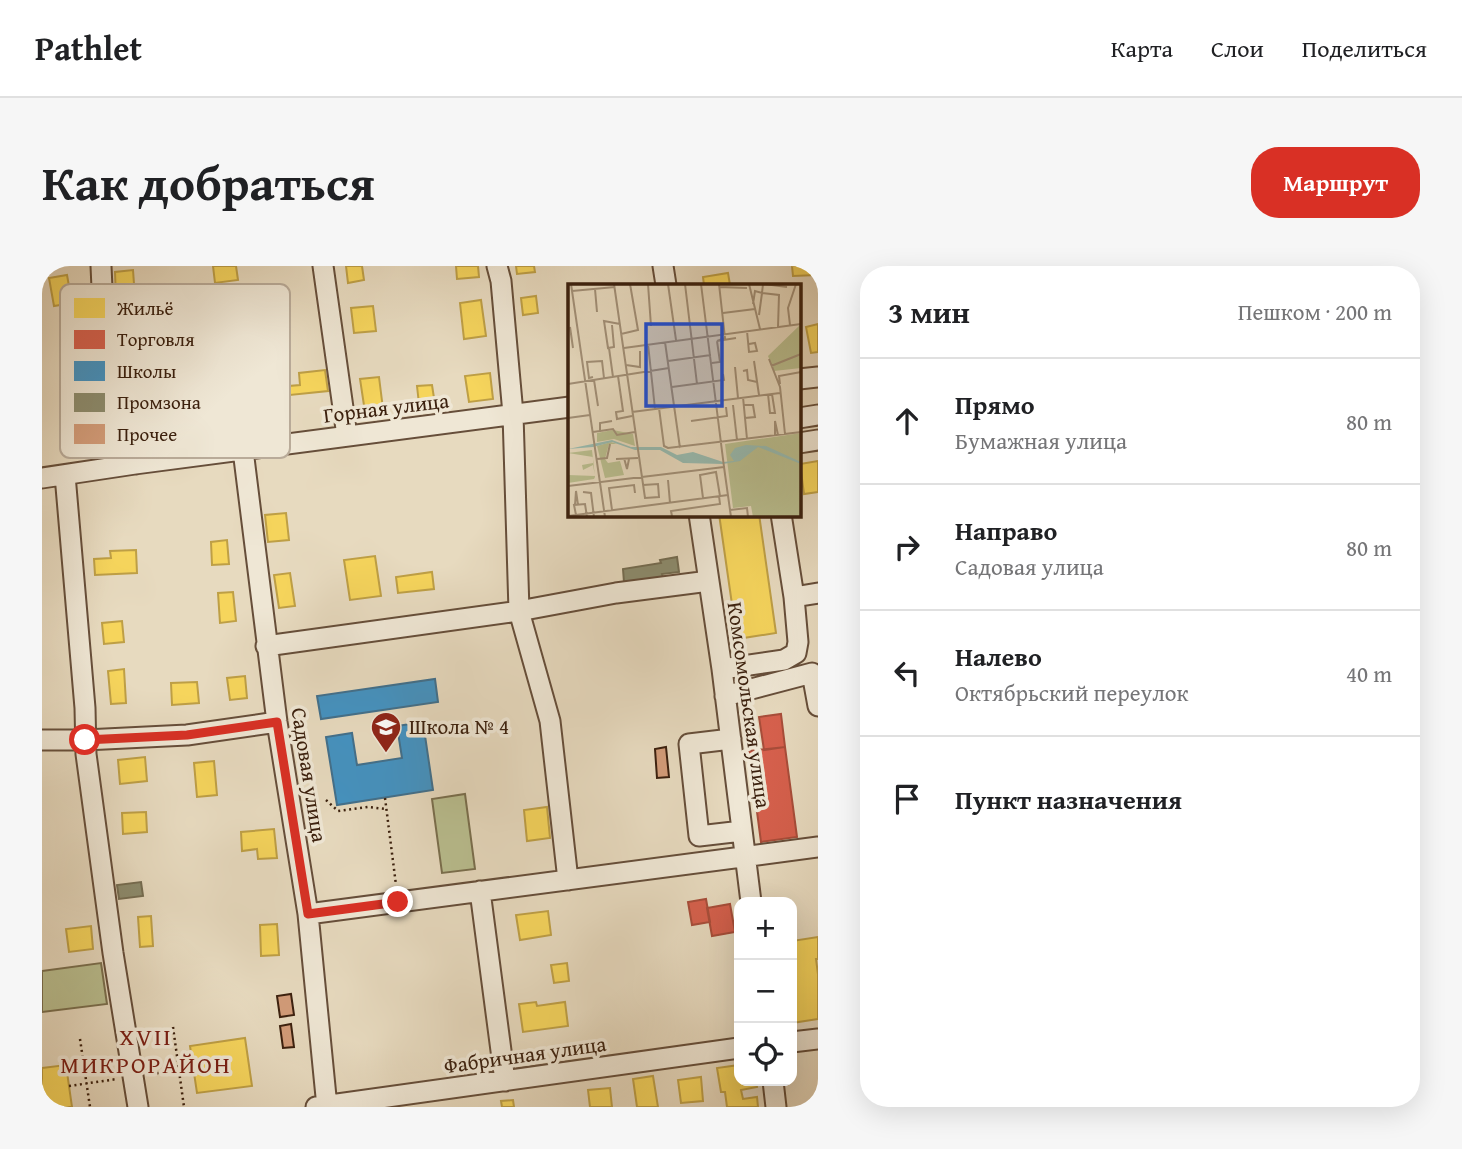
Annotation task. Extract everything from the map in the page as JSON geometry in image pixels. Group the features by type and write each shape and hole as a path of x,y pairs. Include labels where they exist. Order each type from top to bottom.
{"street":[{"path":"101,266 102,284"},
{"path":"323,266 347,436"},
{"path":"497,266 501,281 513,414 519,611 550,721 568,880"},
{"path":"663,266 666,284"},
{"path":"800,379 818,377"},
{"name":"Горная улица","path":"290,444 568,407"},
{"path":"800,418 818,415"},
{"path":"800,443 818,440"},
{"path":"134,458 135,464"},
{"name":"Горная улица","path":"42,478 181,458"},
{"name":"Садовая улица","path":"244,458 266,646 308,914 323,1107"},
{"path":"65,475 85,708 86,754 113,953 138,1107"},
{"name":"Комсомольская улица","path":"699,516 722,669 750,897"},
{"path":"722,669 784,660 796,653 798,642 794,597 781,516"},
{"path":"266,646 709,581"},
{"path":"794,597 818,593"},
{"path":"725,696 812,673 818,706"},
{"path":"42,740 187,735 277,722"},
{"path":"731,739 689,744 699,836 742,831"},
{"path":"308,914 818,847"},
{"path":"480,891 505,1081"},
{"path":"797,1041 818,1039"},
{"name":"Фабричная улица","path":"323,1107 734,1049"},
{"path":"774,1086 776,1107"}],"path":[{"path":"385,798 398,902"},
{"path":"326,800 338,811 368,807 386,809"},
{"path":"173,1027 184,1107"},
{"path":"80,1040 90,1107"},
{"path":"69,1086 193,1069"}],"green space":[{"path":"465,794 475,869 442,873 432,799"},
{"path":"101,963 107,1004 42,1012 42,971"}],"building: Жильё":[{"path":"213,266 236,266 238,280 215,283"},
{"path":"346,266 362,266 364,280 348,283"},
{"path":"456,266 478,266 479,277 457,279"},
{"path":"516,266 534,266 535,272 517,274"},
{"path":"792,266 818,266 818,275 793,276"},
{"path":"133,270 134,284 115,284 115,272"},
{"path":"728,273 730,284 704,284 703,277"},
{"path":"67,275 69,284 60,284 60,305 54,306 49,278"},
{"path":"536,296 538,313 523,315 521,298"},
{"path":"481,300 486,336 464,339 460,303"},
{"path":"373,306 376,331 354,333 351,308"},
{"path":"818,324 818,352 811,353 806,327"},
{"path":"325,370 328,391 290,395 290,386 300,385 299,373"},
{"path":"490,373 493,399 469,402 465,376"},
{"path":"379,377 383,409 365,412 360,379"},
{"path":"432,385 436,411 420,413 417,386"},
{"path":"818,461 818,492 804,494 800,464"},
{"path":"286,513 289,540 268,542 265,515"},
{"path":"719,516 759,516 776,633 737,639"},
{"path":"227,540 229,564 212,565 211,542"},
{"path":"136,550 137,573 95,575 94,559 111,558 110,551"},
{"path":"375,556 381,596 350,600 344,560"},
{"path":"432,572 434,589 398,593 396,577"},
{"path":"290,573 295,606 279,608 274,575"},
{"path":"233,592 236,621 220,623 218,593"},
{"path":"122,621 124,642 104,644 102,623"},
{"path":"124,669 126,703 111,704 108,671"},
{"path":"245,676 247,698 230,700 227,678"},
{"path":"197,682 199,703 172,705 171,683"},
{"path":"145,757 147,781 120,784 118,760"},
{"path":"214,761 217,795 197,797 194,763"},
{"path":"547,807 550,838 527,841 524,810"},
{"path":"146,812 147,832 123,834 122,813"},
{"path":"274,829 277,858 258,859 257,849 242,851 241,832"},
{"path":"548,911 551,935 520,940 516,915"},
{"path":"151,916 153,946 140,947 138,917"},
{"path":"277,924 279,955 261,956 260,925"},
{"path":"91,926 93,949 69,952 66,929"},
{"path":"818,937 818,1019 797,1022 797,960 797,940"},
{"path":"567,963 569,981 554,983 551,965"},
{"path":"536,1002 537,1006 565,1002 568,1026 523,1032 519,1004"},
{"path":"245,1038 252,1086 197,1093 190,1046"},
{"path":"66,1065 72,1107 42,1107 42,1068"},
{"path":"734,1066 734,1086 757,1086 741,1090 743,1099 757,1097 758,1107 727,1107 717,1068"},
{"path":"653,1076 658,1107 637,1107 633,1079"},
{"path":"701,1077 703,1101 681,1103 678,1080"},
{"path":"610,1088 612,1107 590,1107 588,1090"},
{"path":"513,1100 514,1107 502,1107 501,1101"}],"building: Торговля":[{"path":"781,714 785,747 764,750 759,717"},
{"path":"785,747 797,837 761,842 749,751"},
{"path":"706,899 710,922 692,925 688,902"},
{"path":"730,904 734,932 712,936 707,908"}],"building: Школы":[{"path":"435,679 438,702 321,719 317,696"},
{"path":"423,722 433,790 337,805 326,737 352,733 357,765 402,758 397,726"}],"building: Промзона":[{"path":"677,557 679,572 624,582 623,569 661,563 660,560"},
{"path":"141,882 143,896 119,899 117,885"}],"building: Прочее":[{"path":"666,747 669,777 657,778 655,749"},
{"path":"291,994 294,1015 280,1017 277,996"},
{"path":"291,1024 294,1047 283,1048 280,1026"}],"place":[{"name":"Школа № 4","path":"386,754"}],"district":[{"name":"XVII МИКРОРАЙОН","path":"146,1051"}],"route":[{"path":"85,740 187,735 277,722 308,914 398,902"}]}
